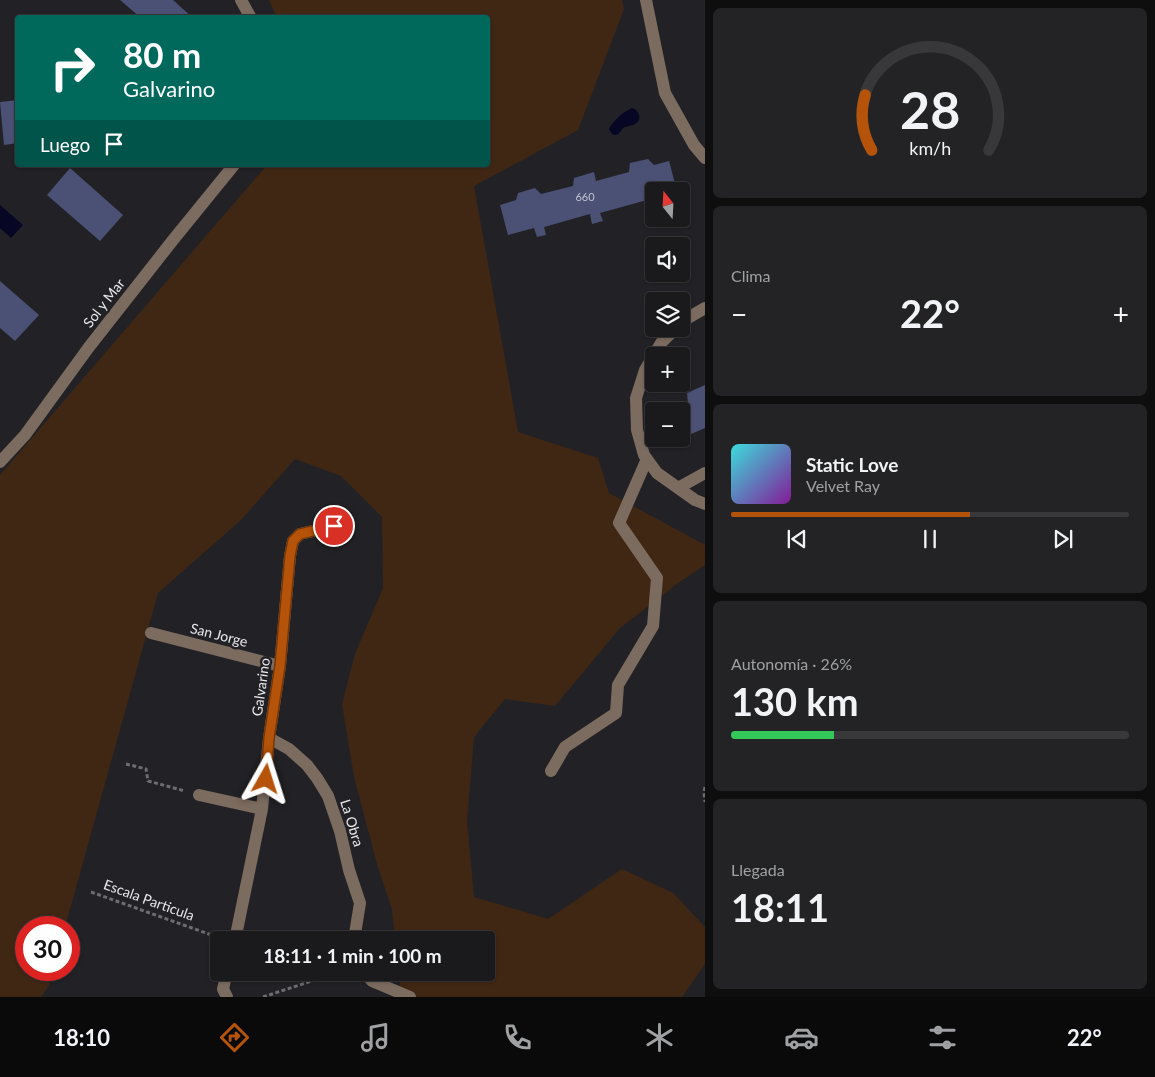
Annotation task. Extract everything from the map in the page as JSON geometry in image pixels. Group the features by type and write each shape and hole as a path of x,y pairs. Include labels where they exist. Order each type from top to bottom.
{"street":[{"path":"241,0 250,15"},
{"path":"646,0 665,93 694,145 705,158"},
{"name":"Sol y Mar","path":"0,462 25,434 89,347 232,167"},
{"path":"690,317 705,308"},
{"path":"667,337 661,343 645,370 636,398 637,430 644,455 657,473 695,500 705,504"},
{"path":"551,771 564,747 616,714 618,685 653,626 657,578 619,523 647,459"},
{"path":"678,488 705,473"},
{"name":"Galvarino","path":"237,931 262,809 293,541 300,534 334,526"},
{"name":"San Jorge","path":"151,633 280,666"},
{"name":"La Obra","path":"269,738 289,749 307,765 328,796 340,831 348,870 360,903 355,931"},
{"path":"199,795 262,809"},
{"path":"224,994 226,981"},
{"path":"372,981 410,997"}],"path":[{"path":"126,764 146,769 148,781 199,795"},
{"path":"705,787 705,802"},
{"name":"Escala Particula","path":"91,892 210,934"},
{"path":"263,997 312,981"}],"shaded area":[{"path":"269,0 622,0 624,9 578,130 474,186 518,432 598,458 609,493 705,545 705,565 620,628 555,706 505,699 474,737 467,821 474,897 548,919 622,869 673,893 705,927 705,964 682,997 393,997 400,985 400,981 495,981 495,931 394,931 392,909 377,864 354,777 342,704 355,654 383,588 382,517 341,476 295,459 241,520 158,593 68,916 15,916 15,981 51,981 50,984 41,997 0,997 0,475 265,167 490,167 490,15 276,15"}],"water":[{"path":"632,108 637,111 639,120 634,125 623,128 617,134 612,134 609,129 613,123"},
{"path":"0,205 23,225 11,238 0,228"}],"building":[{"path":"120,0 173,0 190,15 138,15"},
{"path":"15,100 15,143 4,145 0,102"},
{"path":"648,159 654,165 669,161 675,182 645,182 645,201 600,213 603,221 592,224 590,214 544,227 546,235 537,237 534,228 508,235 500,205 516,200 518,193 535,188 541,194 573,186 574,178 594,172 596,181 629,172 630,163"},
{"path":"70,168 123,215 100,241 47,195"},
{"path":"0,281 39,315 15,341 0,328"},
{"path":"705,385 705,428 690,435 690,402 688,402 687,393"}],"route":[{"path":"266,779 269,738 280,666 293,541 300,534 334,526"}]}
